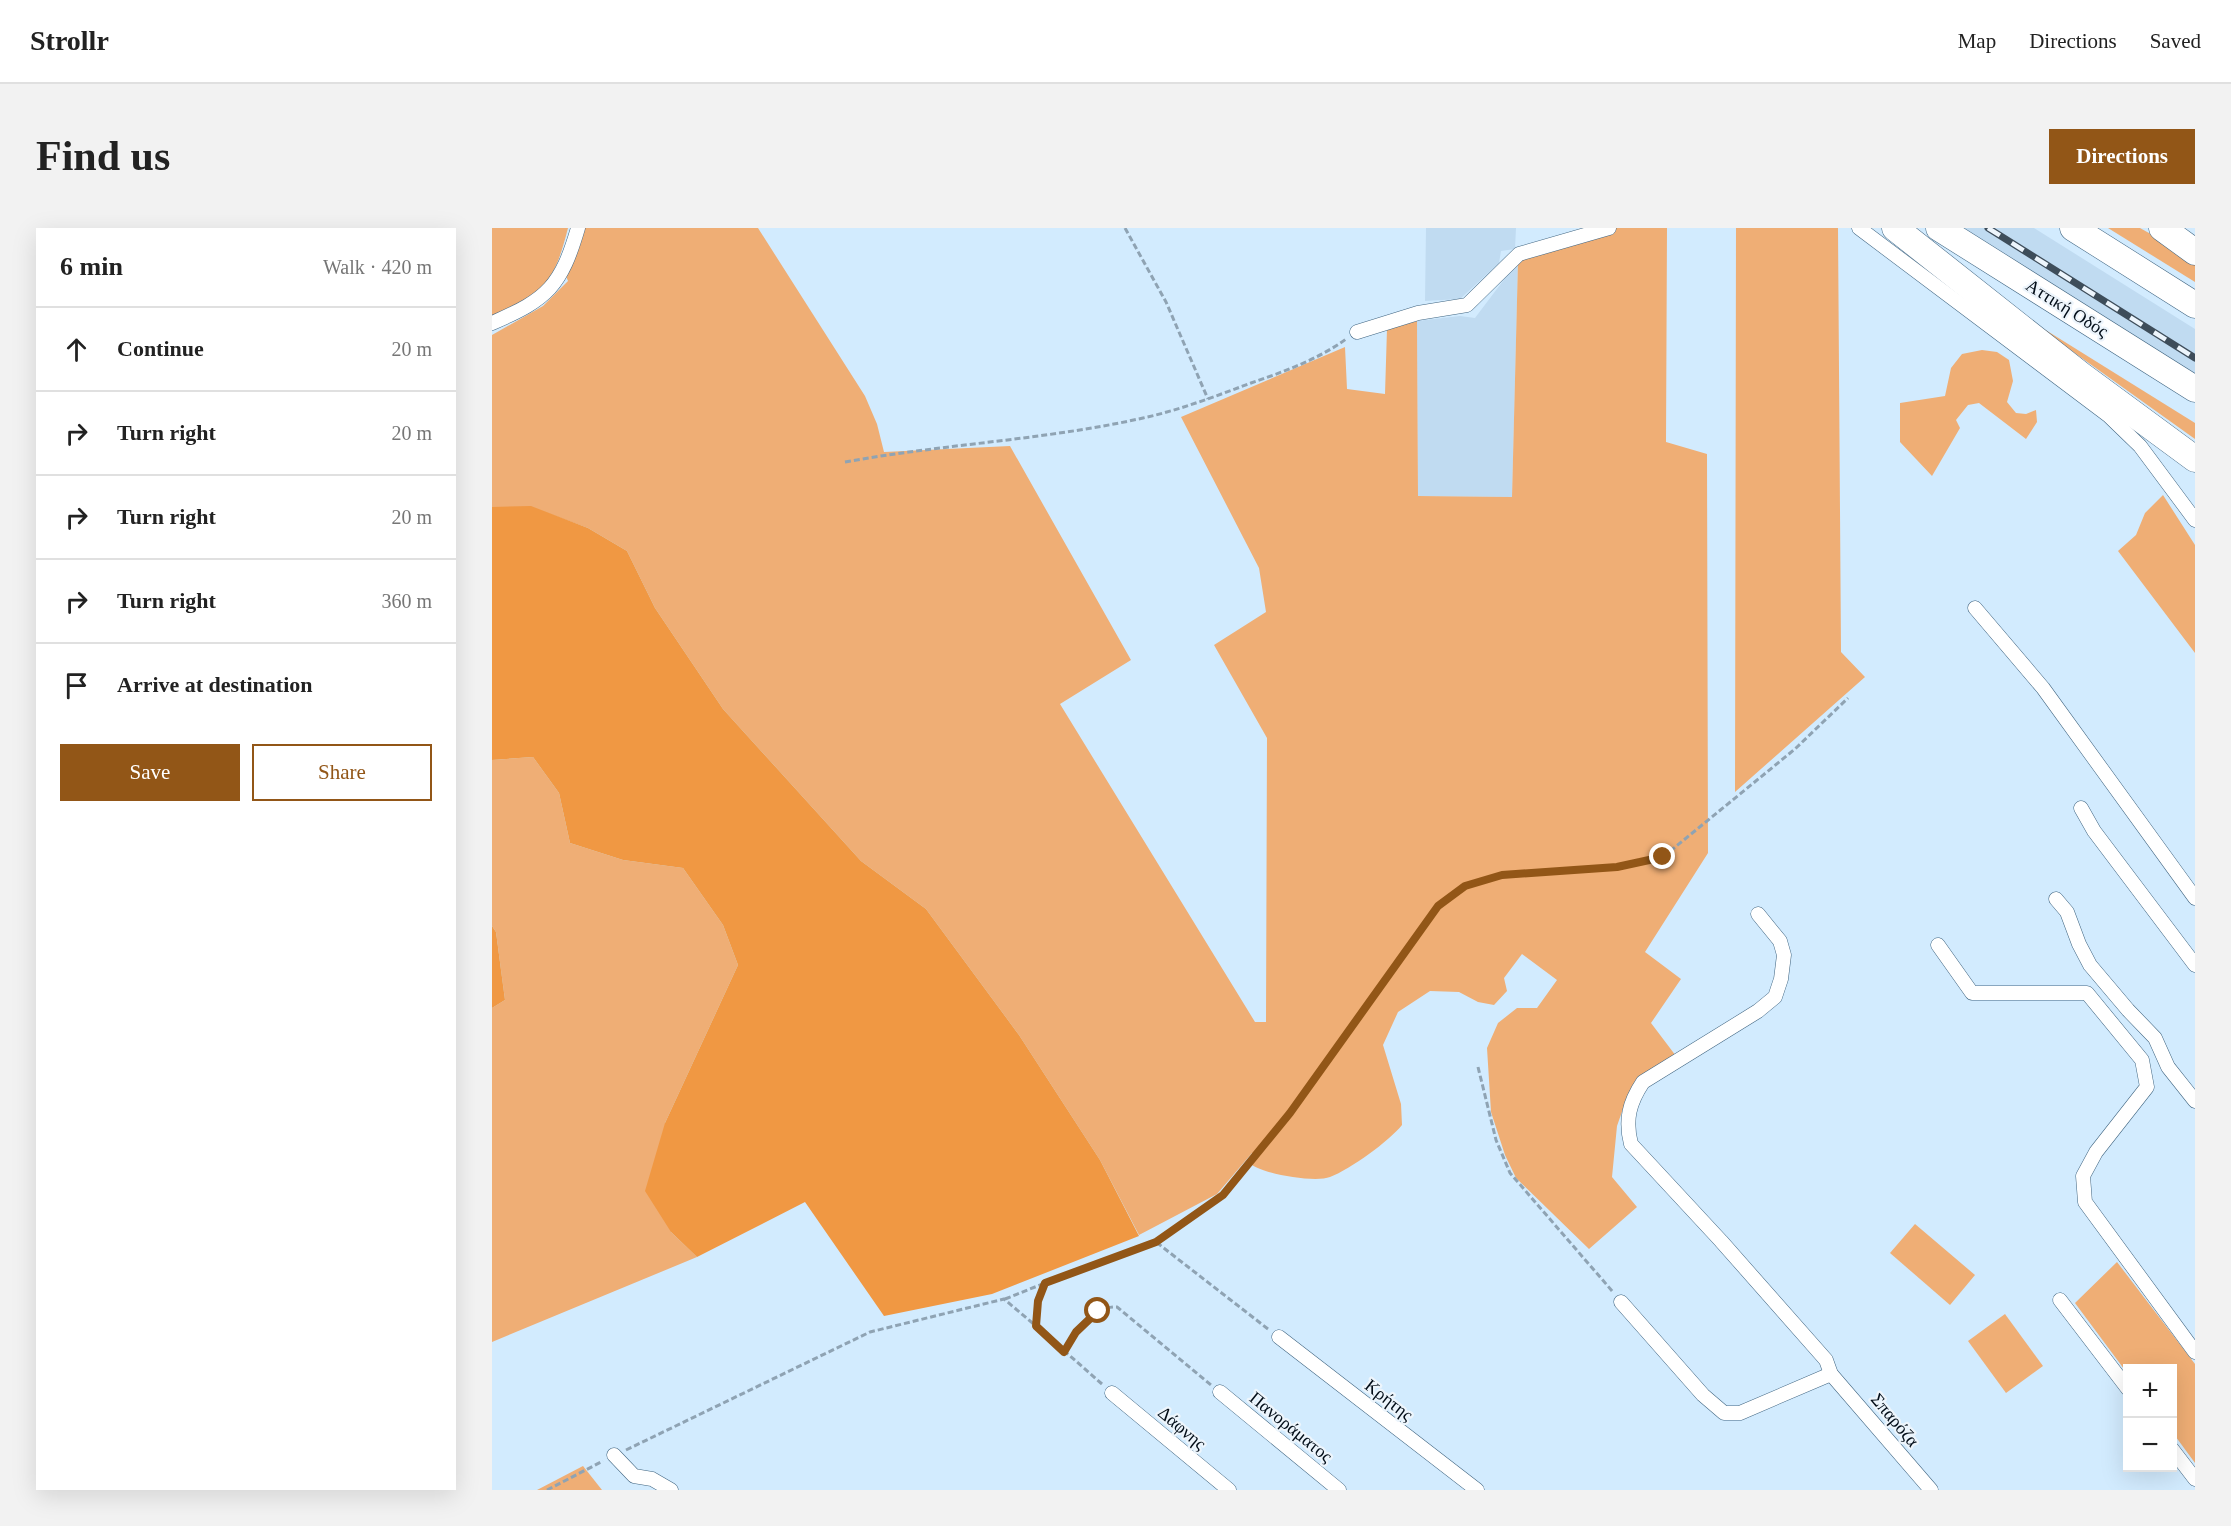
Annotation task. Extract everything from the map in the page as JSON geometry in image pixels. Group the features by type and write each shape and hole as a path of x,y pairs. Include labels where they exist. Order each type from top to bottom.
{"highway":[{"path":"1895,228 2081,375 2195,459"},
{"name":"Αττική Οδός","path":"1939,228 2195,389"},
{"path":"2073,228 2195,305"},
{"path":"2162,228 2195,252"}],"street":[{"path":"492,323 550,291 568,262 578,228"},
{"path":"1357,332 1418,313 1467,305 1519,254 1609,228"},
{"path":"1859,228 2109,416 2140,446 2195,520"},
{"path":"1975,608 2043,688 2195,898"},
{"path":"2081,808 2094,831 2195,964"},
{"path":"2056,899 2067,912 2090,965 2127,1011 2155,1038 2168,1067 2195,1101"},
{"name":"Σπαρόζα","path":"1758,914 1780,941 1784,955 1781,979 1774,997 1758,1011 1643,1082 1631,1101 1626,1127 1631,1144 1721,1240 1826,1360 1831,1374 1931,1490"},
{"path":"1938,945 1972,993 2087,993 2142,1060 2147,1087 2096,1152 2084,1176 2085,1202 2195,1352"},
{"path":"2060,1300 2123,1384"},
{"path":"1621,1302 1703,1395 1724,1413 1740,1413 1831,1374"},
{"name":"Κρήτης","path":"1279,1338 1477,1490"},
{"name":"Πανοράματος","path":"1220,1392 1339,1490"},
{"name":"Δάφνης","path":"1112,1393 1229,1490"},
{"path":"614,1455 634,1476 652,1479 671,1490"},
{"path":"2177,1456 2195,1479"}],"path":[{"path":"1125,228 1166,302 1208,399"},
{"path":"845,462 922,448 1008,440 1143,418 1208,399 1274,375 1338,345 1357,332"},
{"path":"547,1490 614,1455 870,1332 1004,1299 1156,1242 1223,1195 1290,1113 1438,906 1465,886 1502,875 1617,867 1663,857 1795,749 1848,698"},
{"path":"1478,1067 1496,1140 1510,1173 1621,1302"},
{"path":"1156,1242 1279,1338"},
{"path":"1036,1326 1038,1301 1045,1283"},
{"path":"1004,1299 1112,1393"},
{"path":"1064,1352 1076,1332 1098,1311 1109,1306 1117,1307 1220,1392"}],"shaded area":[{"path":"492,228 568,228 557,263 544,284 524,300 492,317"},
{"path":"581,228 758,228 865,396 877,424 884,452 1010,446 1131,660 1060,704 1255,1022 1266,1022 1267,738 1214,645 1266,612 1259,568 1181,417 1345,347 1347,389 1385,394 1387,329 1417,321 1418,496 1512,497 1518,261 1531,254 1616,228 1667,228 1666,442 1707,454 1708,853 1645,952 1681,979 1651,1023 1676,1056 1625,1103 1617,1126 1612,1177 1637,1207 1589,1249 1516,1178 1505,1155 1491,1112 1487,1048 1498,1023 1517,1008 1537,1008 1557,980 1522,954 1504,978 1507,991 1494,1005 1478,1002 1459,992 1430,991 1398,1012 1383,1045 1401,1104 1402,1125 1369,1154 1330,1177 1313,1179 1290,1177 1258,1168 1252,1165 1252,1153 1217,1194 1139,1235 1100,1160 1019,1035 926,909 861,861 723,709 655,608 627,551 588,528 531,507 492,507 492,335 543,306 568,281 566,276"},
{"path":"1426,228 1516,228 1515,249 1501,251 1499,263 1460,299 1425,301"},
{"path":"1736,228 1838,228 1841,652 1865,677 1735,792"},
{"path":"1958,228 2034,228 2195,329 2195,376"},
{"path":"2108,228 2140,228 2195,259 2195,282"},
{"path":"1518,261 1512,497 1418,496 1417,321 1460,316 1475,318"},
{"path":"2023,316 2195,423 2195,439"},
{"path":"1982,350 1997,352 2009,360 2013,381 2007,402 2016,413 2026,414 2036,410 2037,422 2026,439 1979,403 1968,405 1956,420 1960,428 1932,476 1900,442 1900,403 1945,396 1951,368 1962,354"},
{"path":"2163,495 2195,545 2195,653 2118,551 2136,535 2145,513"},
{"path":"531,506 588,528 627,551 655,608 723,709 861,861 926,909 1019,1035 1100,1160 1139,1236 992,1294 884,1316 805,1202 697,1257 671,1232 645,1191 665,1123 738,965 723,925 683,868 623,860 570,843 559,793 533,757 492,760 492,507"},
{"path":"533,757 559,793 570,843 623,860 683,868 723,925 738,965 665,1123 671,1232 697,1257 492,1342 492,1008 505,1000 496,932 492,926 492,760"},
{"path":"492,926 496,932 505,1000 492,1008"},
{"path":"1915,1224 1975,1275 1950,1305 1890,1253"},
{"path":"2117,1262 2195,1364 2195,1463 2177,1438 2177,1364 2123,1364 2123,1368 2075,1303"},
{"path":"2005,1314 2043,1366 2006,1393 1968,1341"},
{"path":"583,1466 602,1490 537,1490"}],"railway":[{"path":"1988,228 2195,358"}],"route":[{"path":"1098,1311 1076,1332 1064,1352 1036,1326 1038,1301 1045,1283 1156,1242 1223,1195 1290,1113 1438,906 1465,886 1502,875 1617,867 1663,857"}]}
